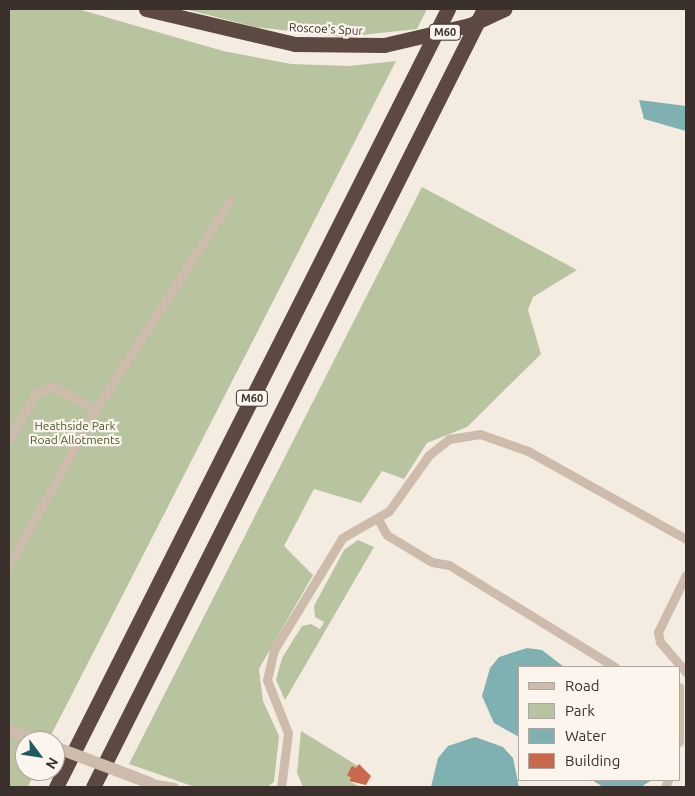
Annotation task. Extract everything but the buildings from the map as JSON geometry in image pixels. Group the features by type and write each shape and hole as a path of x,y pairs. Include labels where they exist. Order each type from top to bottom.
{"highway":[{"name":"Roscoe's Spur","path":"146,9 295,44 384,45 470,24 504,9"},
{"name":"M60","path":"56,787 448,9"},
{"name":"M60","path":"93,787 484,9"}],"street":[{"path":"65,752 150,783"}],"lane":[{"path":"9,565 96,409 230,200"},
{"path":"9,440 35,394 52,386 96,409"},
{"path":"281,787 288,726 271,696 267,667 330,554 354,527 378,518 400,499 439,446 449,439 480,434 528,450 686,539"},
{"path":"378,518 395,540 432,562 450,565 613,666"},
{"path":"677,664 660,642 658,632 660,619 686,575"},
{"path":"150,783 174,787"}],"green space":[{"name":"Heathside Park Road Allotments","path":"9,9 78,9 223,51 291,64 349,66 396,61 53,731 15,731 15,781 31,781 28,787 9,787"},
{"path":"185,9 427,9 417,29 344,37 255,27"},
{"path":"422,187 577,270 533,297 528,310 541,354 467,427 427,443 404,479 382,471 361,503 314,489 284,546 313,575 259,669 263,701 279,736 274,782 267,787 192,786 129,764"},
{"path":"358,540 374,547 285,700 276,680 282,658 302,626 311,624 320,629 324,622 315,617 314,606 344,550"},
{"path":"301,731 358,766 349,781 360,787 303,787 297,773"}],"water":[{"path":"639,100 686,106 686,131 644,119"},
{"path":"527,648 542,650 563,666 518,666 518,736 494,723 482,696 490,668 499,657"},
{"path":"475,737 503,747 513,758 519,787 431,787 438,758 448,746"},
{"path":"594,781 650,781 641,787 603,787"}]}
